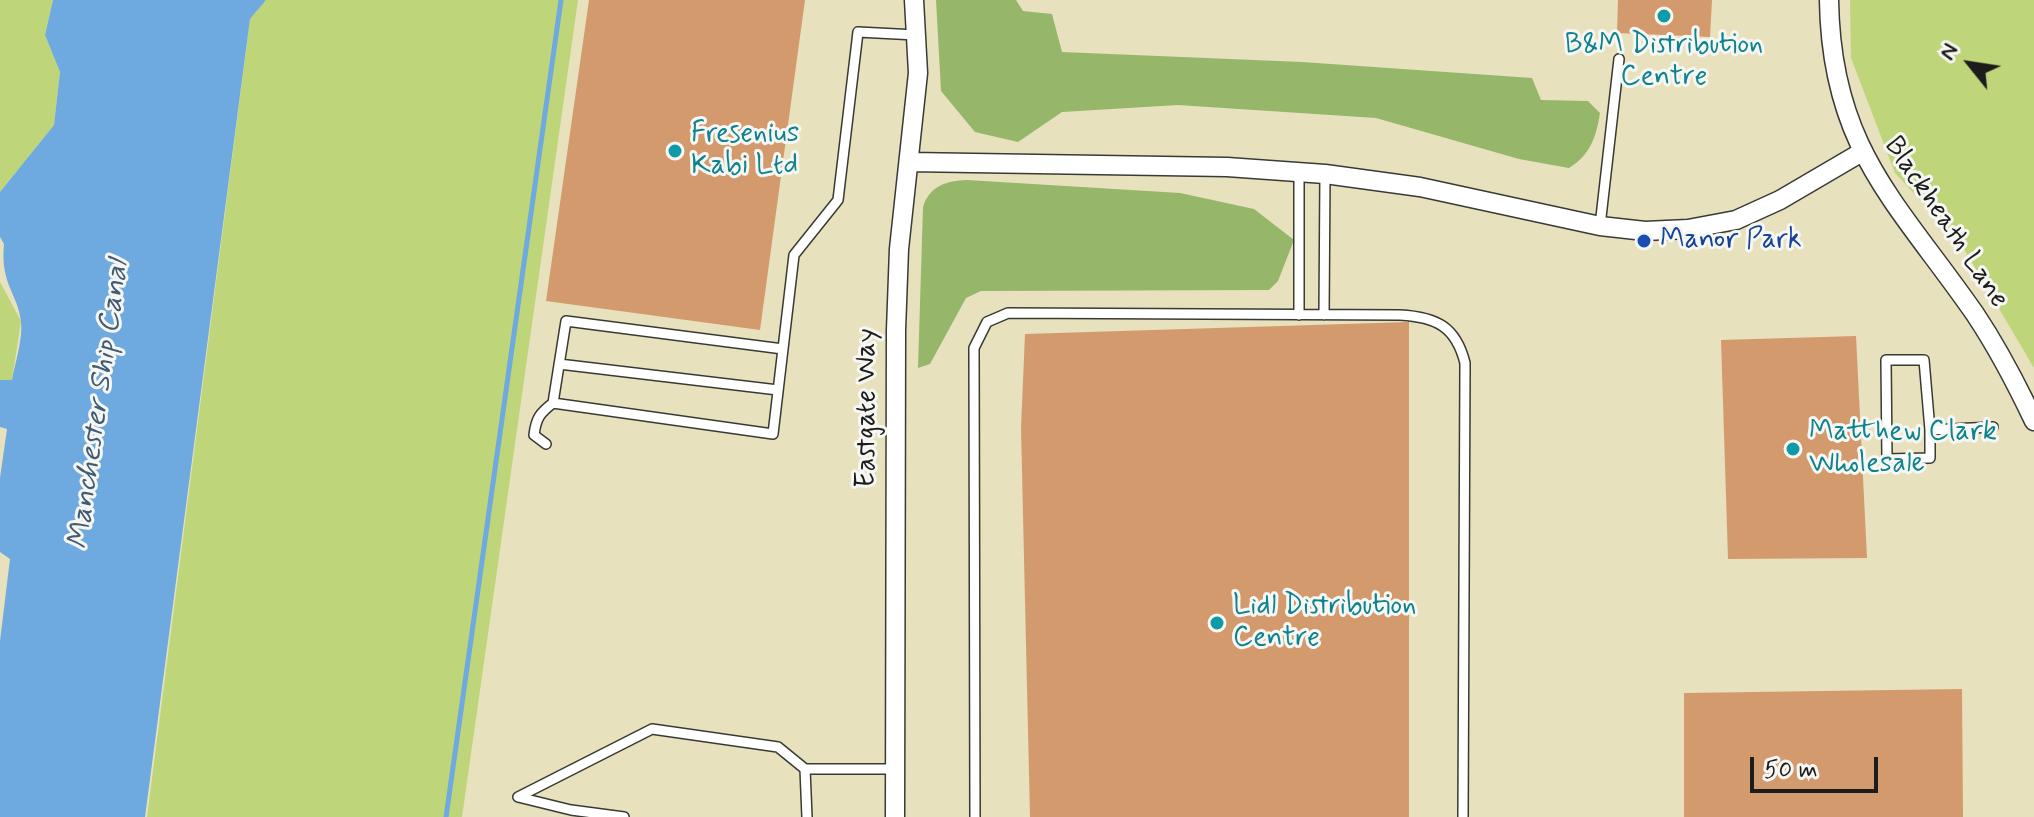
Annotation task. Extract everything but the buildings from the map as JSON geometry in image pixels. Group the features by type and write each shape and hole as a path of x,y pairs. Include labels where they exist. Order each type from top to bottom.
{"street":[{"name":"Eastgate Way","path":"895,817 896,330 899,249 918,73 914,0"},
{"name":"Blackheath Lane","path":"1829,0 1830,34 1840,97 1862,152 1898,213 1976,316 2034,421"},
{"path":"909,162 1227,167 1325,174 1420,187 1600,226 1645,231 1688,229 1736,220 1780,200 1862,152"}],"lane":[{"path":"546,444 534,435 535,426 539,413 553,403 773,434 794,255 838,200 858,32 916,35"},
{"path":"1600,226 1619,59"},
{"path":"1299,172 1299,315"},
{"path":"1324,315 1325,174"},
{"path":"975,817 974,348 980,329 993,317 1008,313 1428,318 1449,328 1462,349 1465,363 1463,817"},
{"path":"553,403 566,321 783,349"},
{"path":"1886,360 1924,360 1930,430 1930,458 1887,459 1886,360"},
{"path":"559,364 778,390"},
{"path":"1930,430 1993,427"},
{"path":"624,817 571,810 518,797 652,729 778,747 805,769 895,769"},
{"path":"805,769 807,817"}],"green space":[{"path":"0,0 53,0 45,35 60,72 54,125 0,192"},
{"path":"266,0 578,0 462,817 147,817 250,19"},
{"path":"936,0 1016,0 1023,11 1052,14 1062,52 1302,62 1532,78 1541,100 1588,101 1600,113 1591,145 1569,168 1519,159 1376,118 1178,105 1062,112 1018,142 975,132 941,91"},
{"path":"1850,0 2034,0 2034,368 1961,244 1895,173 1851,58"},
{"path":"967,180 1180,193 1254,209 1294,240 1278,281 1269,290 981,291 966,298 930,364 918,368 923,207 935,189"},
{"path":"0,282 21,321 12,380 0,380"}],"water":[{"name":"Manchester Ship Canal","path":"53,0 266,0 250,19 145,817 0,817 0,641 10,559 0,552 0,478 7,429 0,427 0,380 12,380 21,329 3,258 0,192 54,125 60,72 45,35"}],"waterway":[{"path":"446,817 561,0"}],"place":[{"name":"B&M Distribution Centre","path":"1664,16"},
{"name":"Fresenius Kabi Ltd","path":"675,151"},
{"name":"Manor Park","path":"1644,241"},
{"name":"Matthew Clark Wholesale","path":"1793,449"},
{"name":"Lidl Distribution Centre","path":"1217,623"}]}
